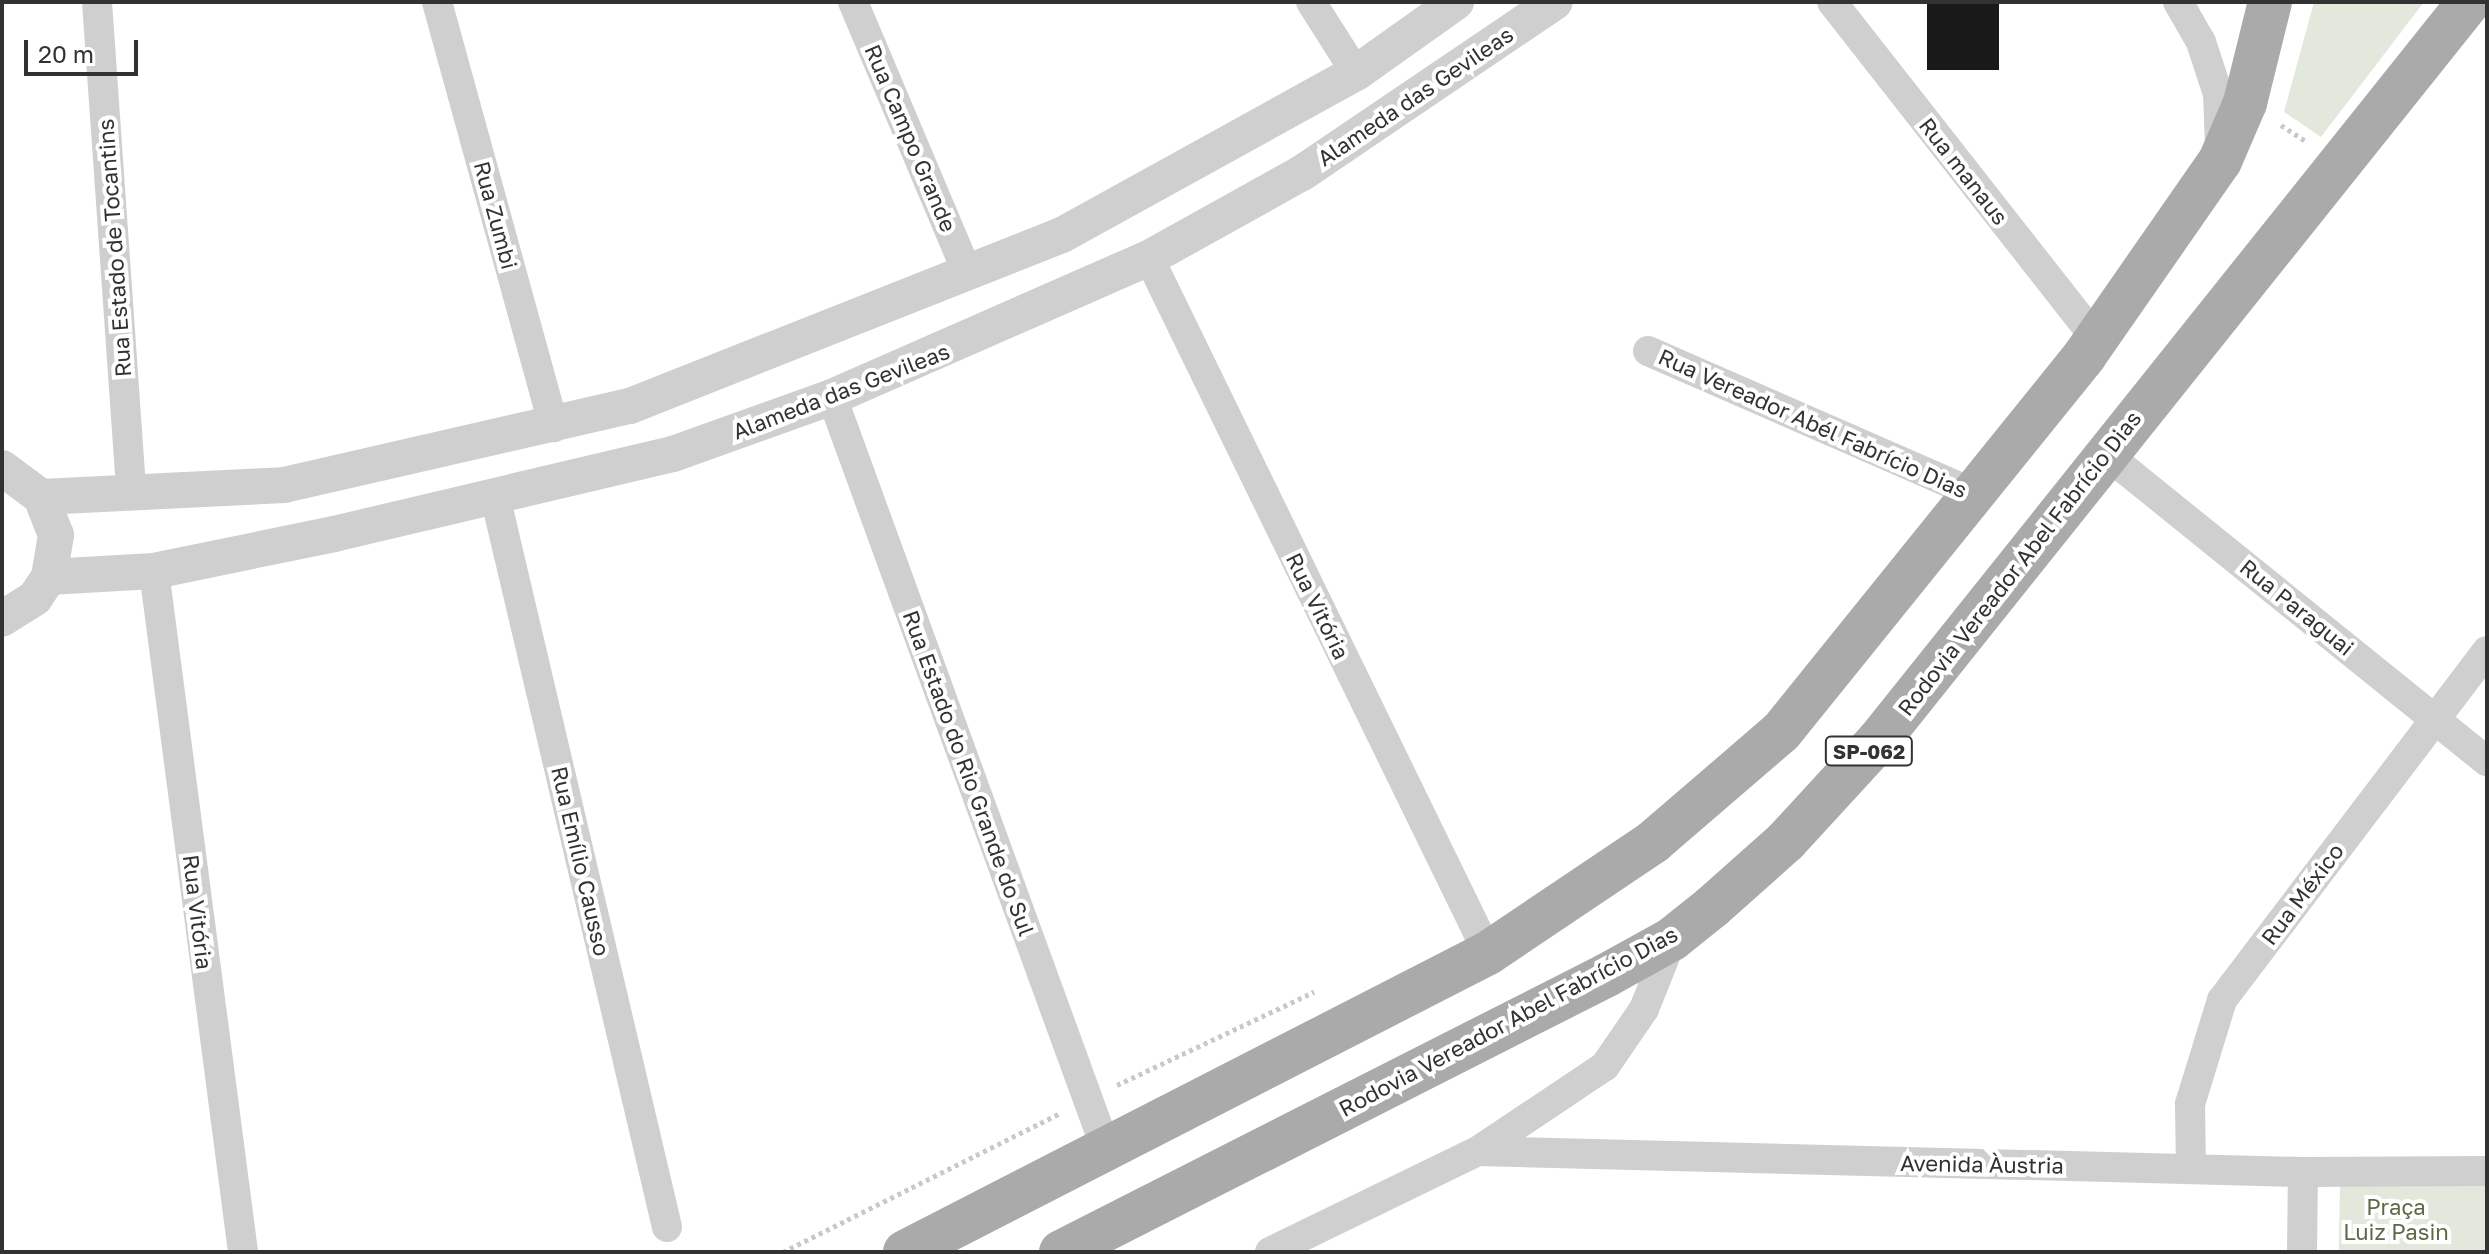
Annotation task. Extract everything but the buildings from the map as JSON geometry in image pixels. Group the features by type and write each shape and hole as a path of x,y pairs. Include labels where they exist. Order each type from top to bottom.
{"main road":[{"path":"905,1252 1488,953 1653,842 1781,732 1977,495 2097,340 2220,161 2245,103 2270,2"},
{"name":"Rodovia Vereador Abel Fabrício Dias","path":"1061,1252 1672,939 1786,841 1879,740 2106,454 2344,165 2469,2"}],"street":[{"name":"Rua Estado de Tocantins","path":"97,2 131,494"},
{"name":"Rua Zumbi","path":"437,2 554,427"},
{"name":"Rua Campo Grande","path":"853,2 968,274"},
{"path":"1311,2 1356,73"},
{"path":"41,497 284,485 554,427 630,406 968,274 1140,195 1356,73 1456,2"},
{"name":"Alameda das Gevileas","path":"49,577 154,571 495,496 673,454 832,397 1149,258 1302,173 1555,2"},
{"name":"Rua manaus","path":"1832,2 2097,340"},
{"path":"2178,2 2201,42 2218,94 2220,161"},
{"name":"Rua Vitória","path":"1149,258 1488,953"},
{"name":"Rua Vereador Abél Fabrício Dias","path":"1648,351 1977,495"},
{"name":"Rua Estado do Rio Grande do Sul","path":"832,397 1106,1149"},
{"name":"Rua Paraguai","path":"2106,454 2487,761"},
{"path":"2,468 41,497 56,535 49,577 35,598 2,619"},
{"name":"Rua Emílio Causso","path":"495,496 667,1227"},
{"name":"Rua Vitória","path":"154,571 243,1252"},
{"name":"Rua México","path":"2191,1169 2190,1104 2222,1000 2487,651"},
{"path":"1270,1252 1478,1151 1605,1066 1644,1009 1672,939"},
{"name":"Avenida Àustria","path":"1478,1151 2303,1172 2487,1171"},
{"path":"2302,1252 2303,1172"}],"path":[{"path":"2245,103 2344,165"},
{"path":"783,1252 1088,1099 1329,985"}],"green space":[{"path":"2314,2 2424,2 2321,137 2284,112"},
{"name":"Praça Luiz Pasin","path":"2340,1183 2487,1186 2486,1252 2339,1252"}]}
